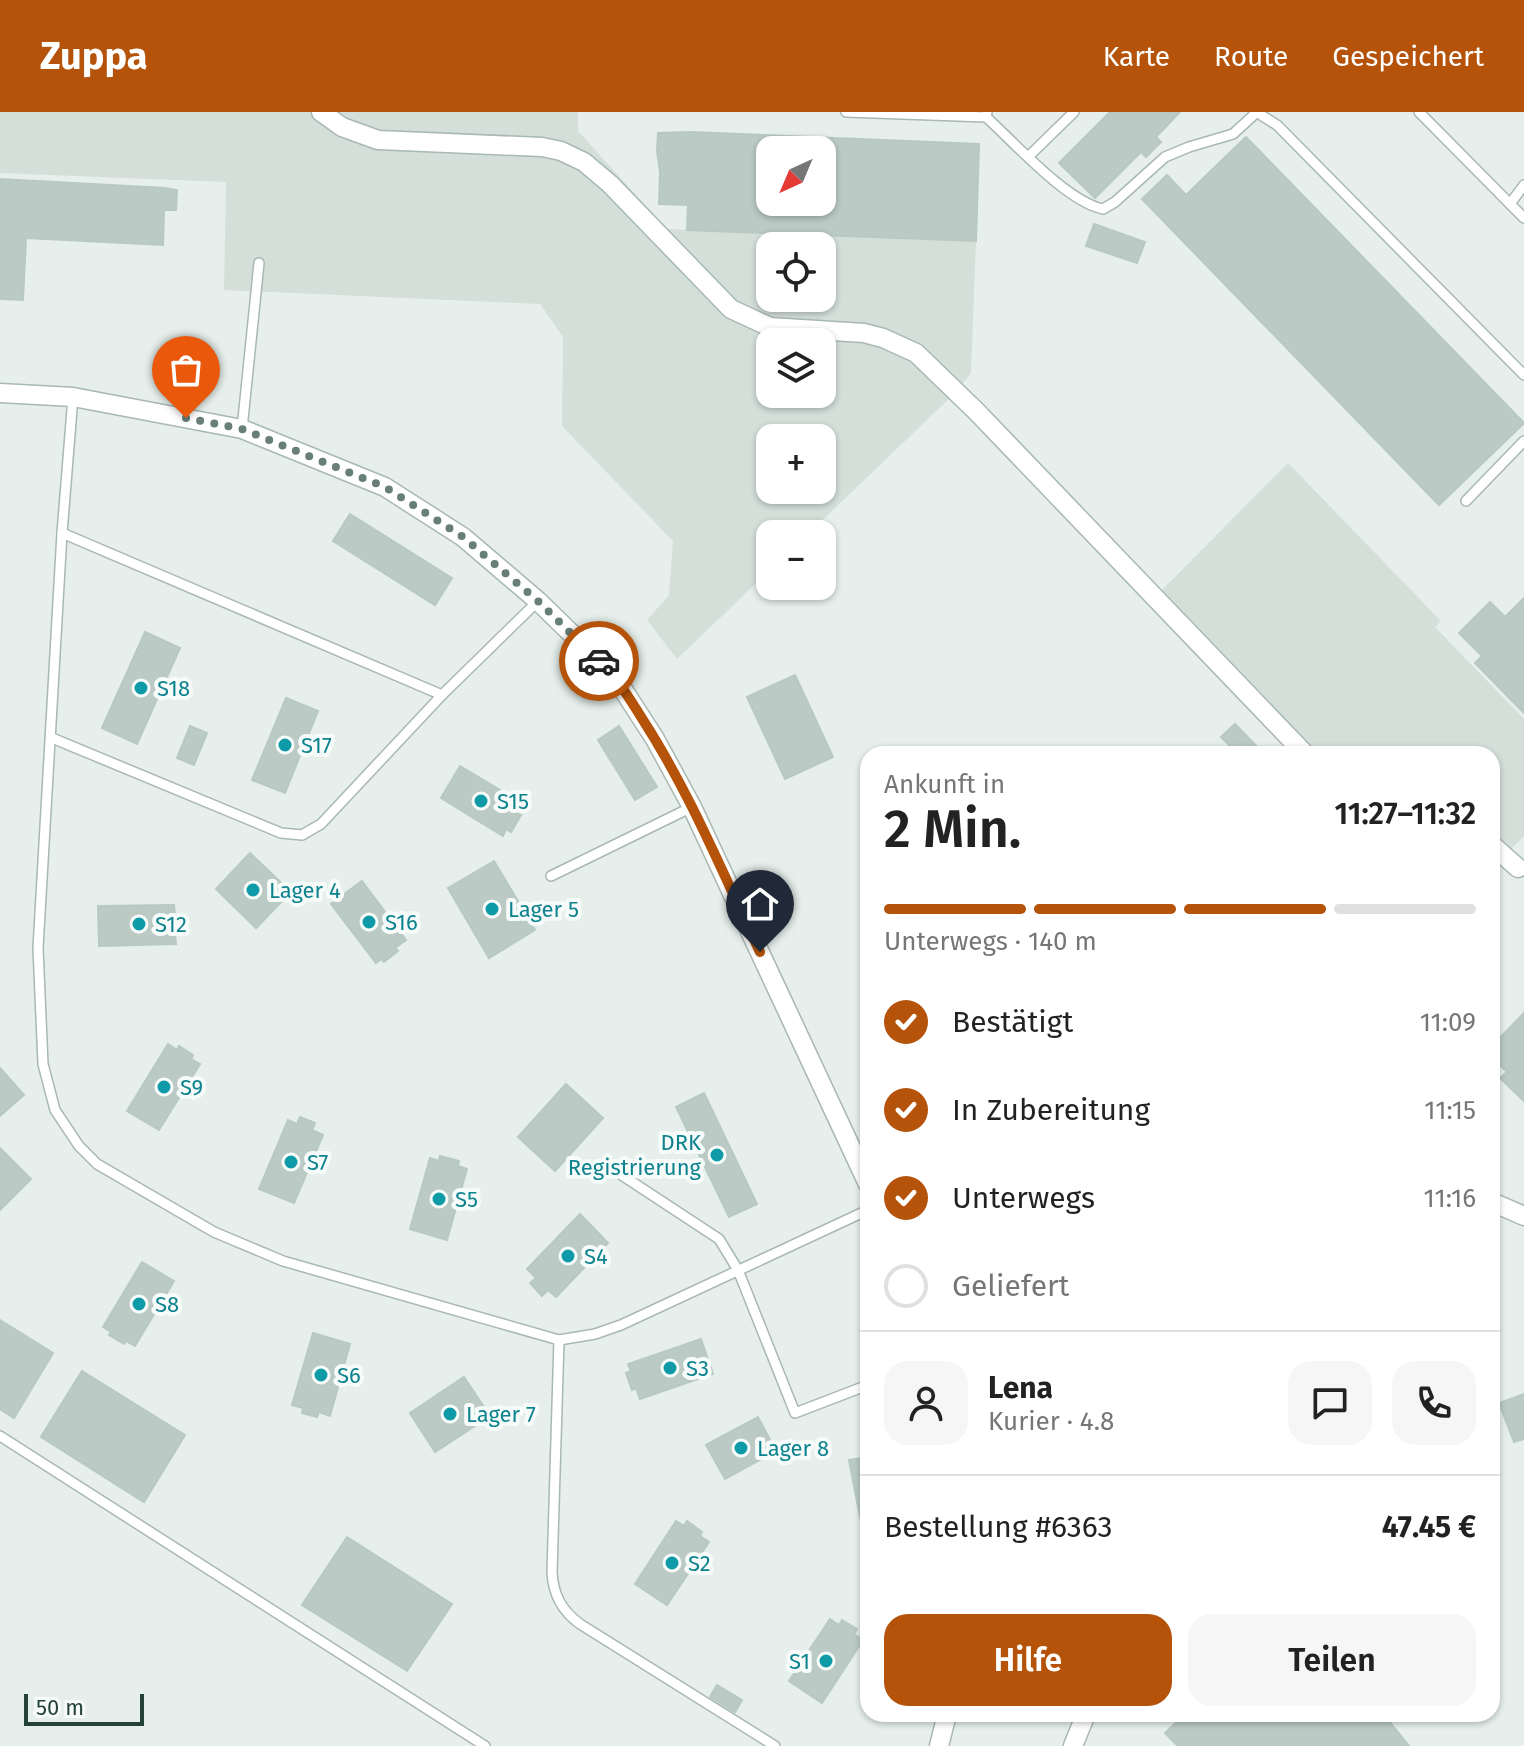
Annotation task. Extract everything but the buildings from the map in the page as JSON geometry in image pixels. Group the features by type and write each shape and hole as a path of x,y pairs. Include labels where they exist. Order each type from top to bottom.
{"street":[{"path":"321,112 342,127 378,140 542,147 561,151 584,162 610,184 731,309 770,327 864,333 916,353 987,422 1297,746"},
{"path":"0,393 73,397 242,429 385,487 463,537 538,601 613,674 655,739 692,807 860,1167"},
{"path":"1500,852 1521,871"},
{"path":"1500,1206 1524,1216"},
{"path":"939,1746 945,1722"},
{"path":"1073,1746 1083,1722"}],"lane":[{"path":"846,112 986,114 1087,206 1103,209 1165,157 1233,134 1257,112 1277,125 1524,375"},
{"path":"1029,156 1074,112"},
{"path":"1419,112 1524,218"},
{"path":"1510,204 1524,185"},
{"path":"242,429 259,263"},
{"path":"73,397 38,948 43,1064 55,1110 79,1146 97,1164 214,1232 283,1261 559,1340 595,1334 621,1325 860,1214"},
{"path":"1466,501 1524,441"},
{"path":"62,533 442,695"},
{"path":"52,738 281,833 302,835 321,824 442,695 538,601"},
{"path":"551,876 692,807"},
{"path":"614,1170 719,1239 738,1270 795,1413 860,1388"},
{"path":"559,1340 552,1572 554,1590 561,1606 580,1624 775,1746"},
{"path":"0,1436 485,1746"}],"shaded area":[{"path":"0,112 578,112 578,131 667,229 756,232 756,312 836,312 836,236 976,241 971,373 957,391 823,520 756,520 756,583 677,659 647,620 669,595 673,541 562,426 563,337 540,304 224,290 226,182 0,173"},
{"path":"1288,463 1441,621 1435,627 1524,719 1524,836 1500,860 1500,746 1288,746 1156,596"}],"way so far":[{"path":"186,418 242,429 385,487 463,537 538,601 599,661"}],"place":[{"name":"S18","path":"141,688"},
{"name":"S17","path":"285,745"},
{"name":"S15","path":"481,801"},
{"name":"Lager 4","path":"253,890"},
{"name":"Lager 5","path":"492,909"},
{"name":"S16","path":"369,922"},
{"name":"S12","path":"139,924"},
{"name":"S9","path":"164,1087"},
{"name":"DRK Registrierung","path":"717,1155"},
{"name":"S7","path":"291,1162"},
{"name":"S5","path":"439,1199"},
{"name":"S4","path":"568,1256"},
{"name":"S8","path":"139,1304"},
{"name":"S3","path":"670,1368"},
{"name":"S6","path":"321,1375"},
{"name":"Lager 7","path":"450,1414"},
{"name":"Lager 8","path":"741,1448"},
{"name":"S2","path":"672,1563"},
{"name":"S1","path":"826,1661"}],"route":[{"path":"599,661 613,674 655,739 692,807 760,952"}]}
